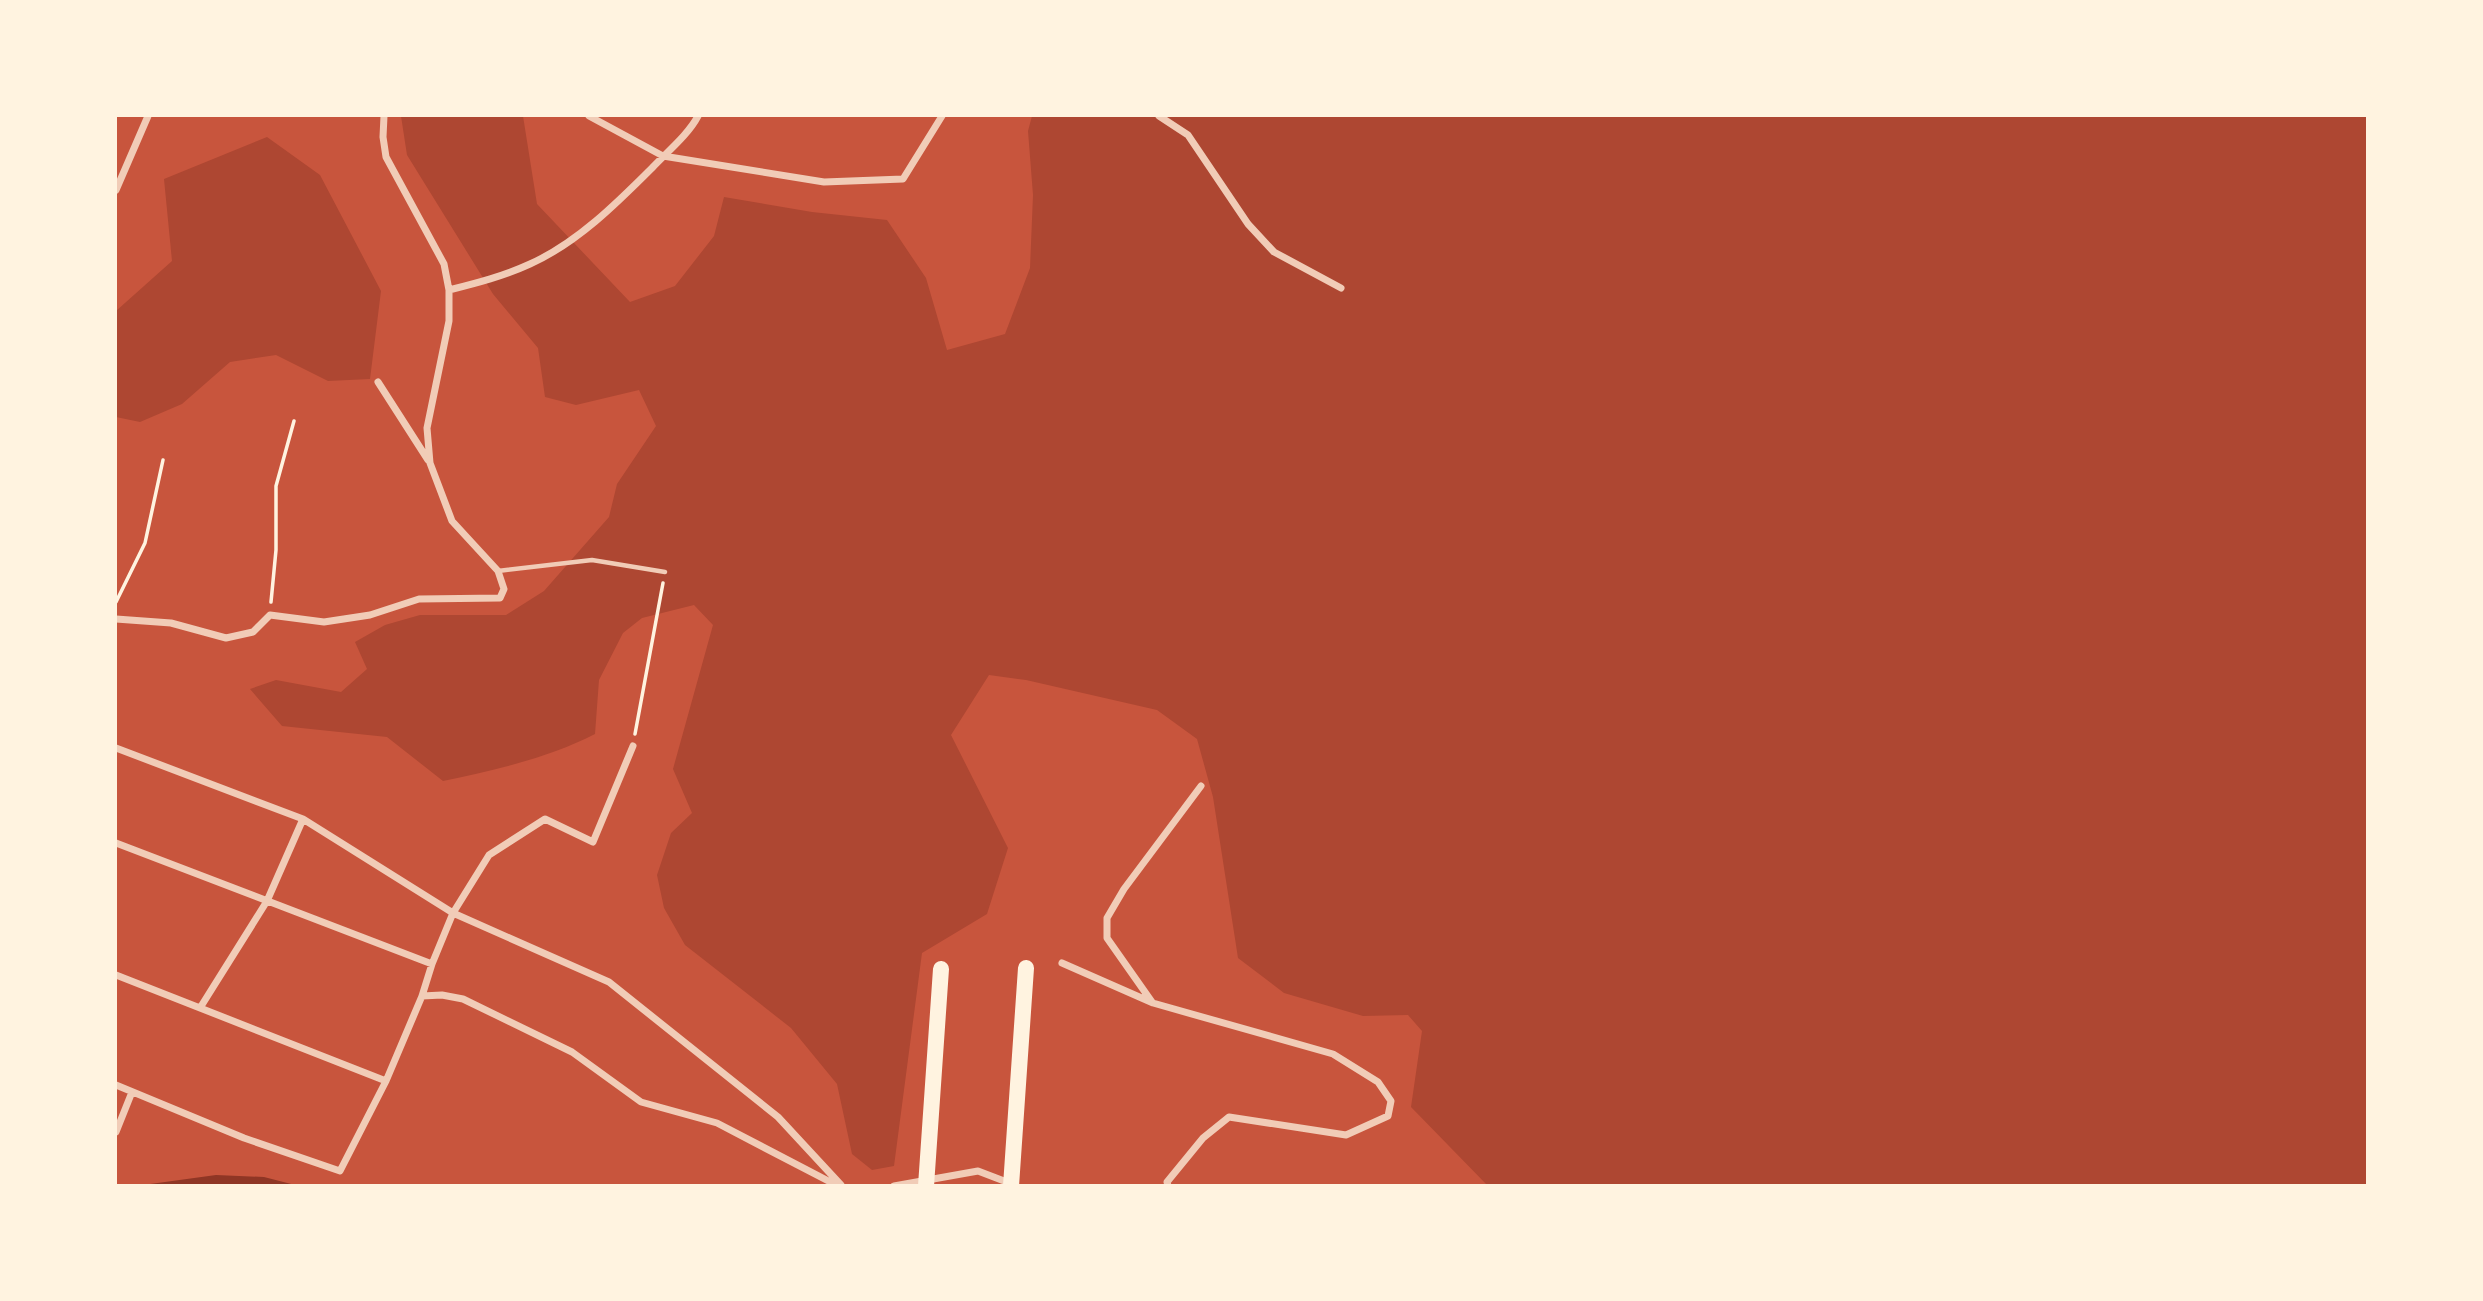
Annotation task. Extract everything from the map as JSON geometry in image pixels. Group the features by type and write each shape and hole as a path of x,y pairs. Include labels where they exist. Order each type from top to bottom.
{"highway":[{"path":"1011,1185 1026,968"},
{"path":"926,1185 941,969"}],"street":[{"path":"116,190 148,116"},
{"path":"384,116 386,156 444,264 449,290 449,321 426,428 430,463"},
{"path":"589,116 663,156 824,182 904,179 942,116"},
{"path":"449,290 487,281 533,263 569,241 624,196 698,116"},
{"path":"1159,116 1188,135 1248,224 1274,252 1341,288"},
{"path":"116,619 171,623 226,638 253,632 270,615 324,622 370,615 419,599 500,598 504,589 498,571 452,521 430,463 378,382"},
{"path":"116,1085 244,1138 340,1171 386,1081 453,914 489,855 545,819 593,842 633,746"},
{"path":"116,748 303,818 453,914 609,982 778,1117 840,1185"},
{"path":"1153,1003 1107,938 1107,918 1124,889 1201,786"},
{"path":"200,1007 267,901 303,818"},
{"path":"116,843 432,964"},
{"path":"1062,963 1153,1003 1333,1055 1378,1082 1391,1101 1388,1116 1346,1135 1229,1117 1203,1138 1167,1182 1168,1185"},
{"path":"116,975 386,1081"},
{"path":"422,996 442,995 463,999 572,1052 641,1102 718,1123 840,1185"},
{"path":"116,1132 132,1092"},
{"path":"894,1185 978,1171 1017,1185"}],"lane":[{"path":"498,571 592,560 665,572"}],"path":[{"path":"270,615 276,550 276,485 294,421"},
{"path":"116,602 145,543 163,460"},
{"path":"633,746 665,572"}],"shaded area":[{"path":"401,116 523,116 537,204 630,302 675,286 714,236 724,197 812,212 887,220 926,278 947,350 1005,334 1030,268 1033,195 1028,131 1032,116 2367,116 2367,1185 1487,1185 1411,1107 1422,1031 1408,1015 1363,1016 1284,993 1238,958 1213,797 1197,739 1157,710 1026,680 989,675 951,735 1008,848 987,914 922,953 894,1166 872,1170 852,1154 837,1084 791,1028 685,945 664,908 657,875 671,833 692,813 673,769 713,625 694,605 642,618 623,633 599,680 595,734 540,757 443,781 387,737 282,726 250,689 276,680 341,692 367,669 355,642 385,625 420,615 506,615 544,591 609,517 617,484 656,426 639,390 576,405 545,397 538,348 493,294 407,155"},
{"path":"267,137 320,175 381,291 370,379 328,381 276,355 230,362 182,404 140,422 116,417 116,311 172,261 164,179"},
{"path":"216,1175 264,1177 295,1185 143,1185"}]}
